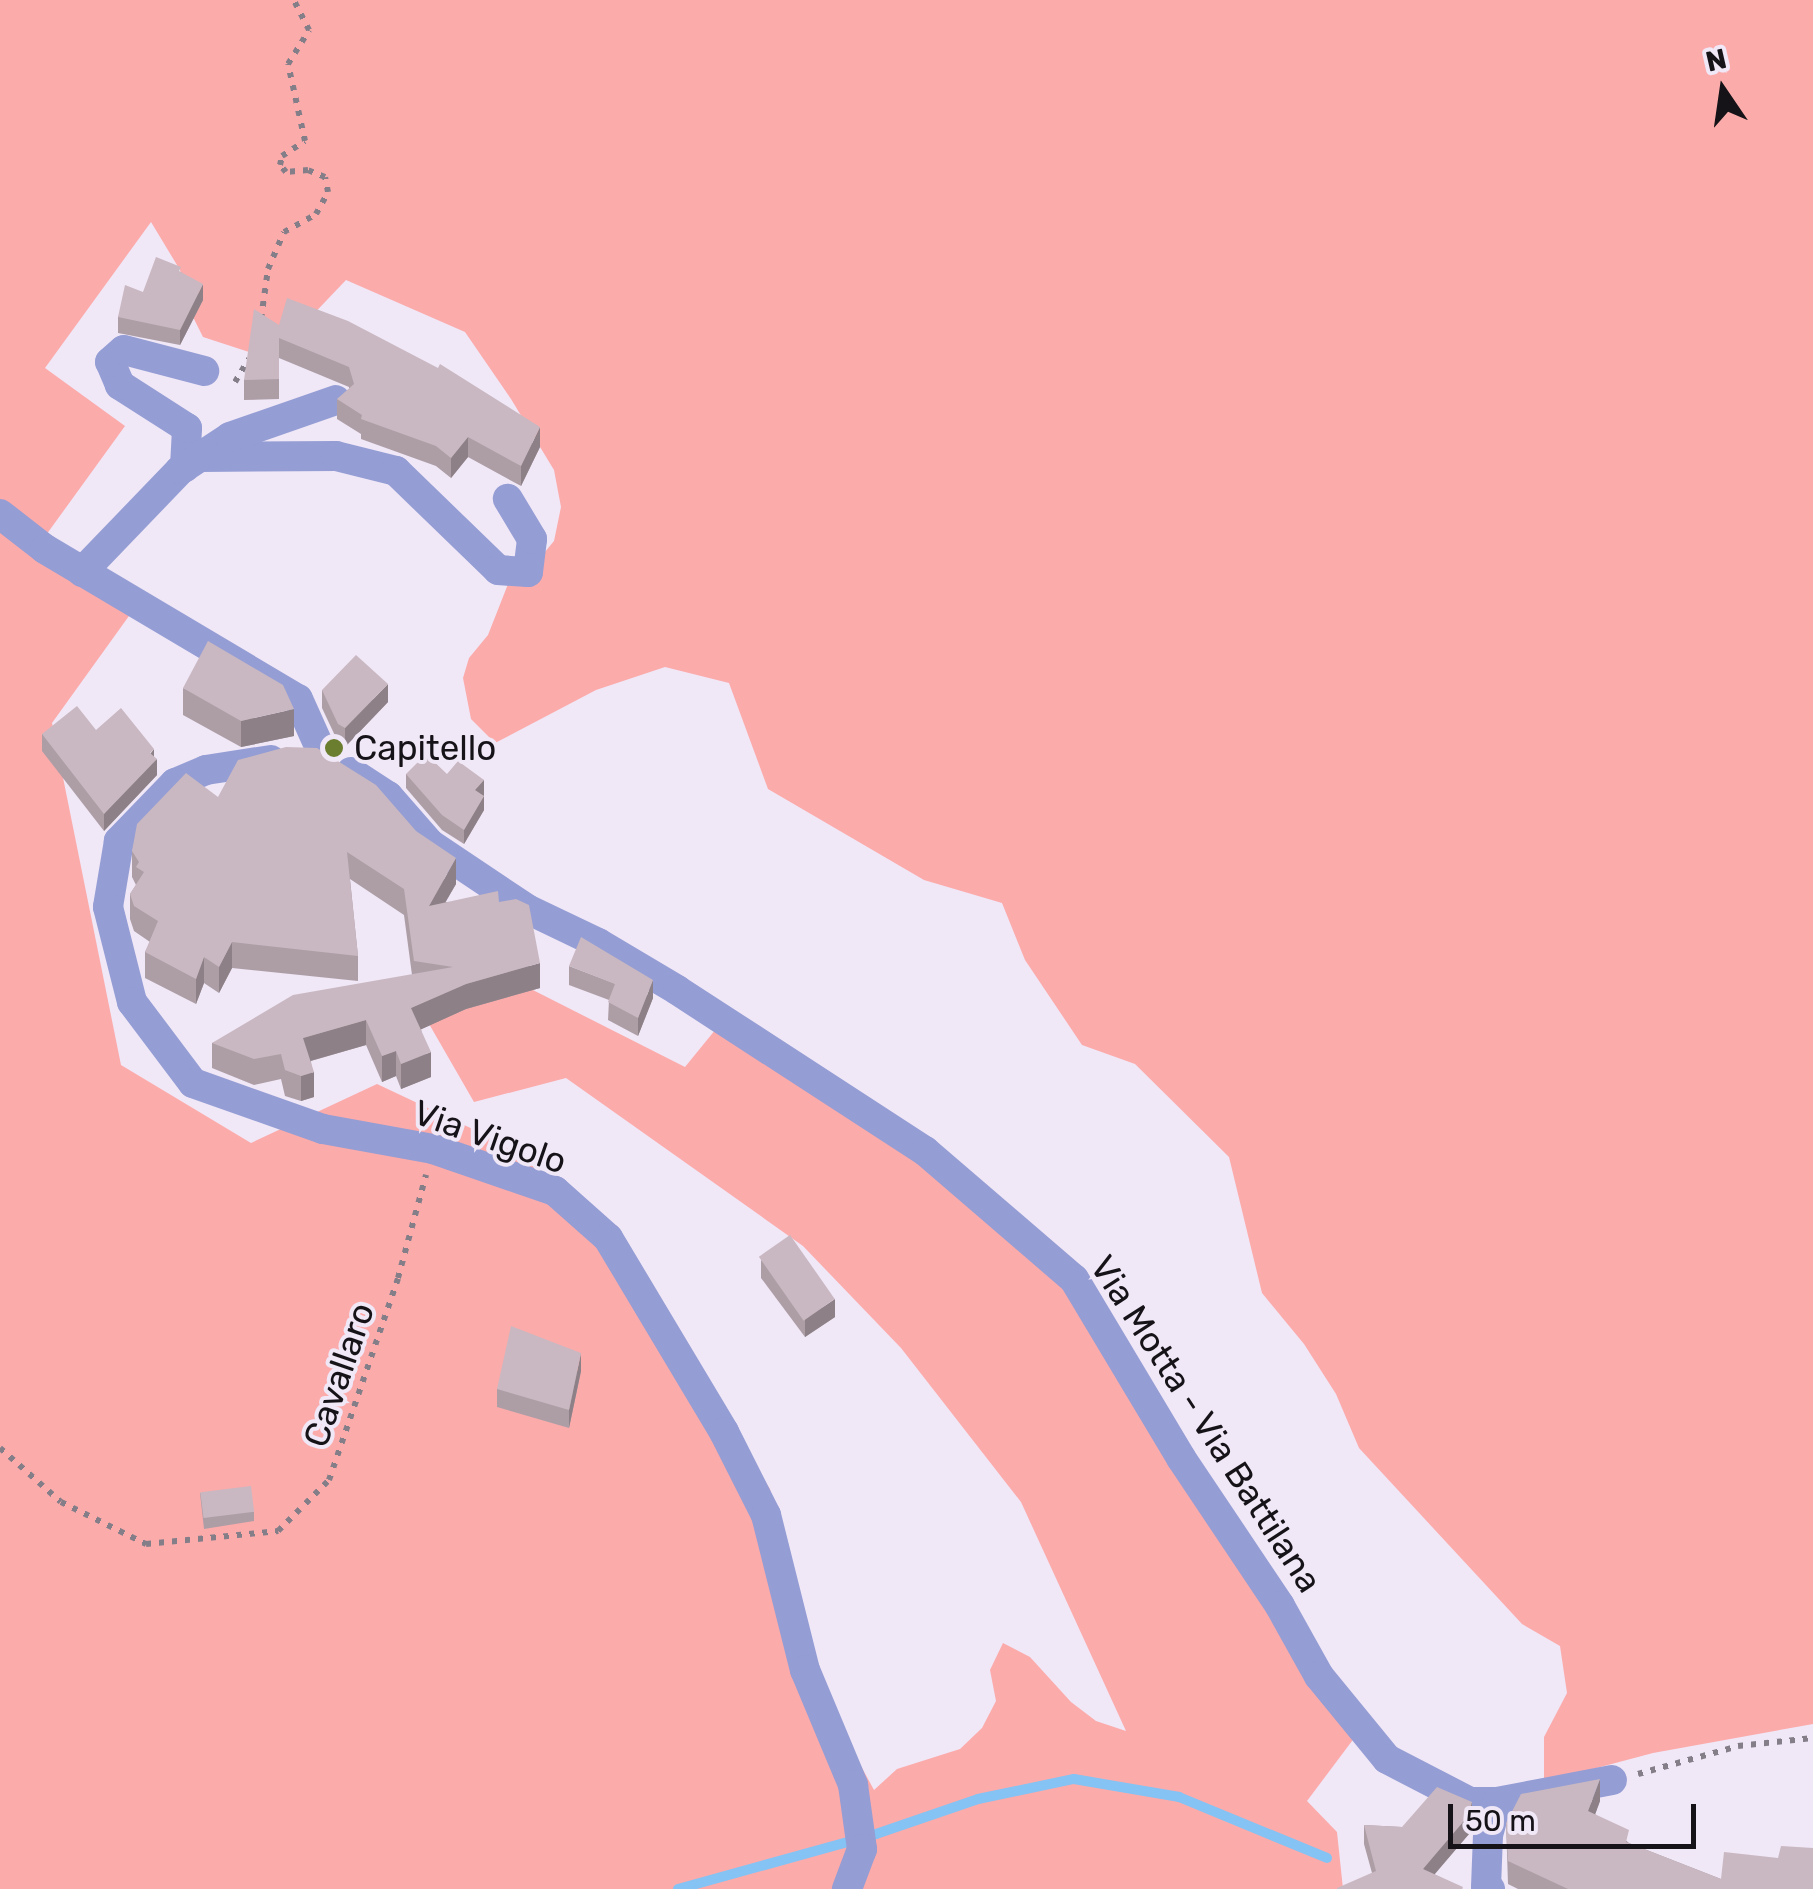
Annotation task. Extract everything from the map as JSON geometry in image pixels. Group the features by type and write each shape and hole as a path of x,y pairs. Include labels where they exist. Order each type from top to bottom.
{"street":[{"path":"192,462 188,428 120,385 110,362 124,350 204,371"},
{"path":"82,572 192,462 230,437 336,400"},
{"path":"192,462 336,456 396,471 498,570 528,572 532,538 508,499"},
{"path":"0,514 82,572 298,699 323,754"},
{"name":"Via Vigolo","path":"323,754 283,754 252,765 206,770 175,782 119,841 108,907 132,1002 192,1083 323,1129 433,1149 554,1192 608,1238 724,1432 766,1515 806,1670 853,1785 862,1850 847,1889"},
{"name":"Via Motta - Via Battilana","path":"323,754 388,796 430,844 527,909 662,980 925,1151 1074,1279 1181,1458 1280,1606 1318,1676 1387,1760 1470,1802 1497,1802"},
{"path":"1490,1889 1488,1835 1497,1802 1612,1780"}],"path":[{"path":"261,334 268,269 284,232 316,214 328,192 324,176 308,170 286,172 280,165 282,156 299,149 305,141 288,64 309,30 294,0"},
{"path":"188,428 234,384 254,348"},
{"name":"Cavallaro","path":"0,1448 61,1502 146,1544 278,1531 329,1480 398,1278 433,1149"},
{"path":"1612,1780 1738,1746 1813,1738"}],"shaded area":[{"path":"0,0 1813,0 1813,1724 1653,1753 1544,1782 1544,1737 1567,1693 1560,1646 1522,1624 1359,1448 1336,1394 1304,1344 1262,1293 1229,1157 1135,1064 1082,1045 1025,960 1002,903 924,880 768,789 729,683 665,667 596,690 495,743 471,719 463,678 469,658 488,635 510,579 535,564 554,541 561,507 554,470 511,399 465,332 346,280 285,344 249,352 203,337 188,307 180,270 151,222 45,368 125,426 41,542 134,609 52,723 121,1065 251,1143 377,1084 496,1140 618,1227 680,1352 770,1489 800,1654 874,1790 897,1769 960,1749 982,1728 996,1701 990,1670 1003,1643 1030,1657 1071,1702 1096,1721 1126,1731 1021,1502 901,1348 803,1246 566,1078 474,1102 421,1010 521,984 685,1067 729,1013 1095,1298 1209,1494 1367,1721 1307,1801 1337,1832 1343,1889 0,1889"}],"building":[{"path":"156,257 181,267 179,271 203,284 180,330 118,317 125,285 143,292"},
{"path":"287,298 348,321 438,368 440,364 540,427 521,466 468,437 451,458 436,446 361,419 362,415 337,399 354,384 349,367 279,338 279,379 244,380 254,309 279,325"},
{"path":"208,641 283,685 294,709 241,721 183,688"},
{"path":"356,655 388,684 345,728 338,724 322,690"},
{"path":"77,706 96,730 121,708 154,749 150,753 157,759 104,814 42,734"},
{"path":"286,747 317,748 376,785 416,831 456,858 429,906 498,891 499,902 516,899 529,905 540,963 466,984 411,1008 431,1052 401,1064 396,1051 382,1056 366,1020 303,1038 314,1072 301,1076 285,1070 281,1054 254,1059 212,1043 293,995 453,967 414,961 404,889 347,852 358,956 232,942 219,967 204,957 196,979 145,952 158,921 134,906 130,894 144,872 136,867 139,862 132,851 137,824 186,773 218,797 238,760"},
{"path":"426,754 447,774 458,761 484,780 475,790 484,796 464,830 442,815 406,774"},
{"path":"581,937 653,980 638,1018 608,1002 615,984 569,966"},
{"path":"790,1235 835,1299 804,1321 759,1257"},
{"path":"511,1326 581,1353 569,1410 497,1389"},
{"path":"251,1486 254,1512 204,1518 200,1492"},
{"path":"1600,1779 1588,1811 1629,1830 1626,1842 1721,1879 1724,1852 1778,1858 1781,1846 1813,1848 1813,1889 1568,1889 1508,1861 1506,1823 1521,1794"},
{"path":"1437,1787 1472,1802 1469,1815 1423,1869 1462,1889 1337,1889 1376,1871 1364,1825 1402,1827"}],"waterway":[{"path":"678,1889 876,1834 978,1799 1074,1779 1179,1797 1327,1858"}],"place":[{"name":"Capitello","path":"334,748"}]}
